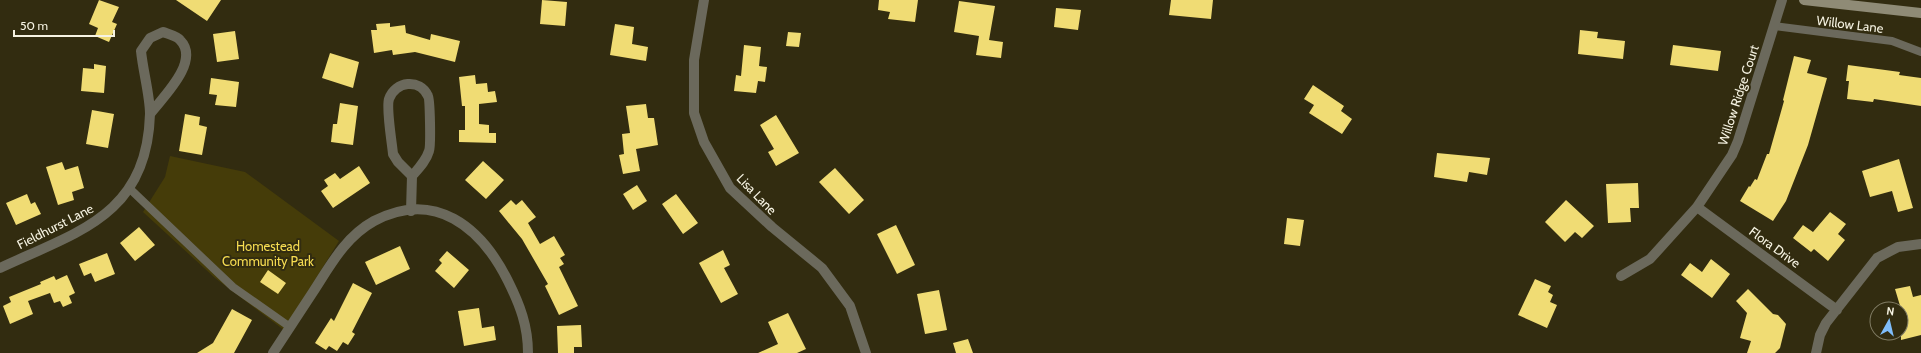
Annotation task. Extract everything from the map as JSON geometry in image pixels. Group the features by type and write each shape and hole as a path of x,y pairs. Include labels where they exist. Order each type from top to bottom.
{"street":[{"name":"Lisa Lane","path":"704,0 694,60 694,113 704,142 730,188 772,227 822,268 850,306 866,353"},
{"name":"Willow Ridge Court","path":"1621,276 1650,259 1697,207 1732,154 1738,141 1782,0"},
{"path":"1804,0 1921,13"},
{"name":"Fieldhurst Lane","path":"1,265 90,226 111,211 124,198 142,163 150,114 141,51 150,38 163,32 180,40 187,52 184,70 150,114"},
{"path":"411,211 412,176 422,166 430,150 429,97 421,86 406,83 395,88 389,100 393,154 398,162 412,176"},
{"name":"Flora Drive","path":"1697,207 1837,310"},
{"path":"273,353 341,248 356,234 373,222 392,214 411,211 437,212 454,218 469,228 483,241 498,261 520,305 525,324 528,353"},
{"path":"1816,353 1820,335 1837,310 1877,258 1898,247 1921,244"}],"lane":[{"name":"Willow Lane","path":"1774,26 1892,41 1921,52"},
{"path":"130,188 233,287 290,327"}],"green space":[{"name":"Homestead Community Park","path":"170,156 245,172 339,241 284,330 215,278 143,212 165,177"}],"building":[{"path":"99,0 119,7 112,22 117,24 109,42 95,36 98,28 89,24"},
{"path":"176,0 221,0 207,21"},
{"path":"542,0 567,2 565,26 540,24"},
{"path":"879,0 918,0 915,22 888,19 890,12 878,10"},
{"path":"1171,0 1213,0 1211,19 1169,15"},
{"path":"959,1 995,6 989,40 1003,42 1001,58 976,55 979,36 954,32"},
{"path":"1056,8 1081,10 1078,30 1054,27"},
{"path":"390,23 390,27 405,25 406,33 430,40 431,34 460,41 455,62 415,52 393,55 392,50 374,53 371,30 377,30 376,24"},
{"path":"615,24 634,27 632,44 648,47 646,61 610,55"},
{"path":"1580,30 1598,32 1597,38 1625,41 1623,59 1578,54"},
{"path":"235,31 239,59 217,62 213,34"},
{"path":"788,32 801,33 799,47 786,46"},
{"path":"744,45 761,47 759,66 767,67 765,82 758,81 756,93 734,91 736,75 741,76"},
{"path":"1673,45 1721,51 1718,71 1670,65"},
{"path":"330,53 359,62 353,88 322,78"},
{"path":"1794,56 1811,60 1807,73 1827,78 1808,145 1786,201 1773,221 1740,201 1749,186 1750,187 1755,179 1757,180 1767,154 1769,154 1784,101"},
{"path":"94,64 106,66 104,93 81,91 83,68 94,69"},
{"path":"1848,65 1900,72 1899,75 1921,78 1921,106 1874,99 1873,102 1847,99 1849,81 1846,81"},
{"path":"475,75 476,84 487,83 488,92 495,91 497,102 479,104 479,124 489,125 489,133 496,133 496,143 459,142 459,130 465,130 465,106 462,106 459,77"},
{"path":"211,78 239,82 236,107 215,105 217,95 209,94"},
{"path":"1313,85 1344,106 1341,111 1352,119 1342,134 1309,113 1314,105 1304,99"},
{"path":"340,103 358,106 353,145 331,142 333,124 337,124"},
{"path":"646,104 648,118 654,118 658,145 636,149 640,171 623,174 619,155 624,154 622,134 630,133 626,106"},
{"path":"92,110 114,114 108,148 86,144"},
{"path":"185,114 200,117 199,125 207,127 202,155 179,151"},
{"path":"776,115 799,153 776,166 768,152 774,149 760,125"},
{"path":"1437,153 1490,158 1487,175 1469,172 1467,182 1434,177"},
{"path":"1899,159 1913,208 1898,212 1892,191 1870,197 1862,171"},
{"path":"483,161 504,180 486,199 465,180"},
{"path":"62,162 65,170 78,166 84,188 72,192 74,200 58,205 46,167"},
{"path":"359,166 370,183 333,208 321,191 328,186 324,180 335,173 340,179"},
{"path":"835,168 864,200 849,214 819,182"},
{"path":"1638,183 1639,208 1630,208 1631,222 1608,223 1606,184"},
{"path":"637,185 647,201 633,210 623,194"},
{"path":"27,194 31,204 35,202 41,214 16,225 6,203"},
{"path":"676,194 698,223 683,234 662,204"},
{"path":"511,200 516,205 522,200 536,217 528,223 540,244 554,236 565,255 560,258 564,264 559,267 578,306 559,315 545,286 548,284 522,239 499,211"},
{"path":"1566,200 1594,226 1582,238 1575,232 1565,242 1545,222"},
{"path":"1830,212 1846,224 1838,234 1845,240 1828,261 1814,249 1811,252 1793,238 1803,225 1813,232"},
{"path":"1287,218 1304,220 1300,246 1284,244"},
{"path":"896,225 915,265 897,274 877,234"},
{"path":"139,227 155,245 135,261 120,243"},
{"path":"400,246 410,269 376,285 365,262"},
{"path":"723,250 730,265 724,268 738,294 721,303 699,263"},
{"path":"447,251 469,270 454,288 435,271 442,263 439,260"},
{"path":"107,253 115,274 95,282 91,273 84,276 79,264"},
{"path":"1711,259 1730,274 1712,298 1681,275 1690,263 1702,272"},
{"path":"268,270 286,283 278,294 260,282"},
{"path":"67,275 75,293 69,296 72,303 63,307 60,301 54,303 50,293 28,301 33,314 10,324 3,306 11,302 9,297 41,284 40,282 54,276 56,280"},
{"path":"1535,279 1551,286 1548,292 1553,295 1550,302 1557,305 1547,328 1518,315"},
{"path":"353,283 372,293 352,332 355,334 348,345 343,342 337,351 329,346 326,350 315,343 331,318 334,321"},
{"path":"1910,286 1913,297 1921,295 1921,335 1909,338 1909,301 1899,301 1895,289"},
{"path":"1748,289 1773,314 1778,315 1786,324 1780,348 1775,353 1747,353 1751,341 1740,338 1747,313 1736,301"},
{"path":"939,290 947,330 925,334 917,294"},
{"path":"479,308 482,328 494,326 496,340 464,346 458,311"},
{"path":"232,309 252,320 234,353 197,353 213,343"},
{"path":"788,313 806,349 797,353 758,353 778,344 768,322"},
{"path":"581,325 582,347 574,347 574,353 558,353 557,326"},
{"path":"968,339 973,353 956,353 953,343"}]}
